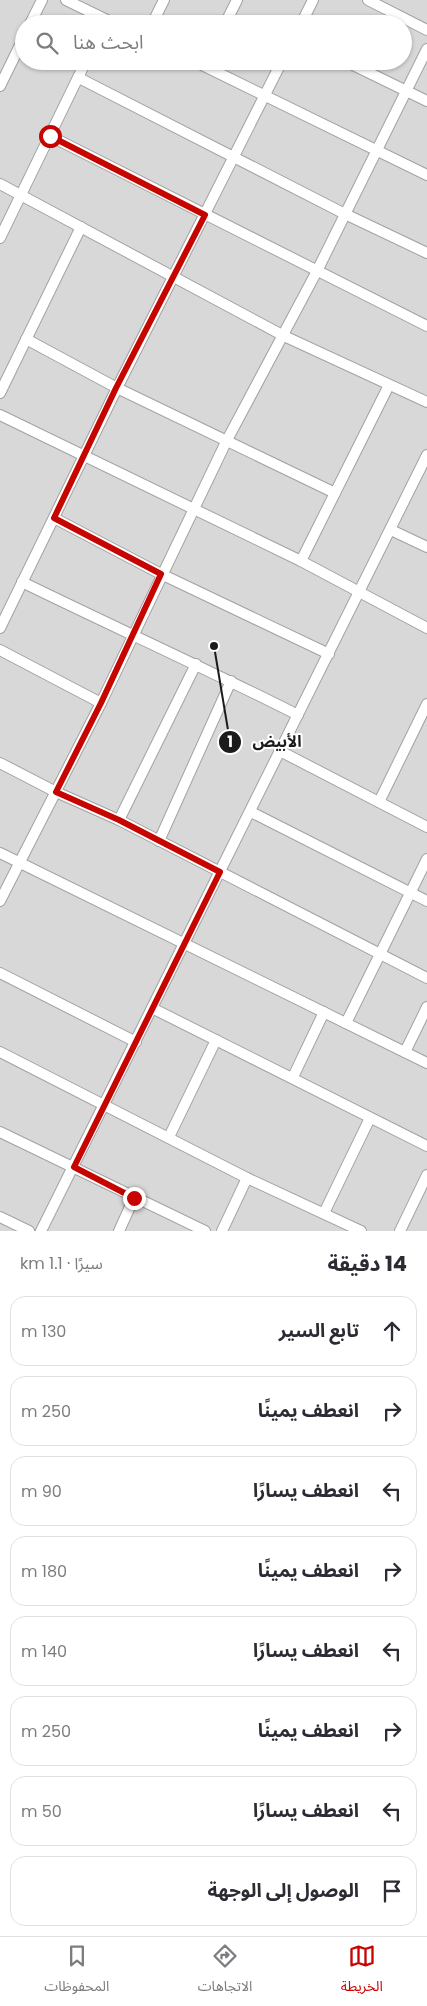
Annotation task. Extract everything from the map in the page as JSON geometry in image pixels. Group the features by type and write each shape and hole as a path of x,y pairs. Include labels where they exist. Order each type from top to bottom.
{"street":[{"path":"34,15 42,0"},
{"path":"66,0 95,15"},
{"path":"156,15 164,0"},
{"path":"230,15 237,0"},
{"path":"305,15 312,0"},
{"path":"368,0 398,15"},
{"path":"412,22 427,30"},
{"path":"0,901 101,703 161,574 194,511 226,442 284,336 427,49"},
{"path":"0,86 15,56"},
{"path":"0,238 82,70"},
{"path":"217,70 265,97 427,175"},
{"path":"0,628 4,611 22,582 116,388 175,276 278,70"},
{"path":"364,70 427,100"},
{"path":"79,78 234,155 345,214 427,252"},
{"path":"50,136 427,326"},
{"path":"0,184 284,336 427,402"},
{"path":"0,393 81,227"},
{"path":"26,339 116,388 335,493"},
{"path":"301,562 389,385"},
{"path":"0,415 84,454 194,511 360,591 427,628"},
{"path":"42,1231 360,591 391,530 423,474 427,455"},
{"path":"54,518 161,574 329,654"},
{"path":"391,530 427,548"},
{"path":"22,582 132,636 196,664 298,715"},
{"path":"0,650 101,703"},
{"path":"119,820 196,664"},
{"path":"159,840 230,681"},
{"path":"379,802 427,704"},
{"path":"280,751 427,826"},
{"path":"0,763 56,792 159,840 427,978"},
{"path":"251,812 427,901"},
{"path":"0,852 427,1063"},
{"path":"346,1023 427,859"},
{"path":"0,972 136,1042"},
{"path":"405,1052 427,1007"},
{"path":"152,1008 427,1146"},
{"path":"292,1077 324,1012"},
{"path":"169,1137 216,1040"},
{"path":"0,1052 247,1178 361,1231"},
{"path":"324,1213 370,1118"},
{"path":"0,1132 205,1231"},
{"path":"400,1231 427,1175"},
{"path":"222,1231 247,1178"},
{"path":"119,1231 134,1198"},
{"path":"0,1217 29,1231"}],"shaded area":[{"path":"0,0 427,0 427,1231 0,1231"}],"place":[{"name":"الأبيض","path":"214,646"}],"route":[{"path":"50,136 205,215 116,388 54,518 161,574 101,703 56,792 119,820 220,872 74,1167 134,1198"}]}
